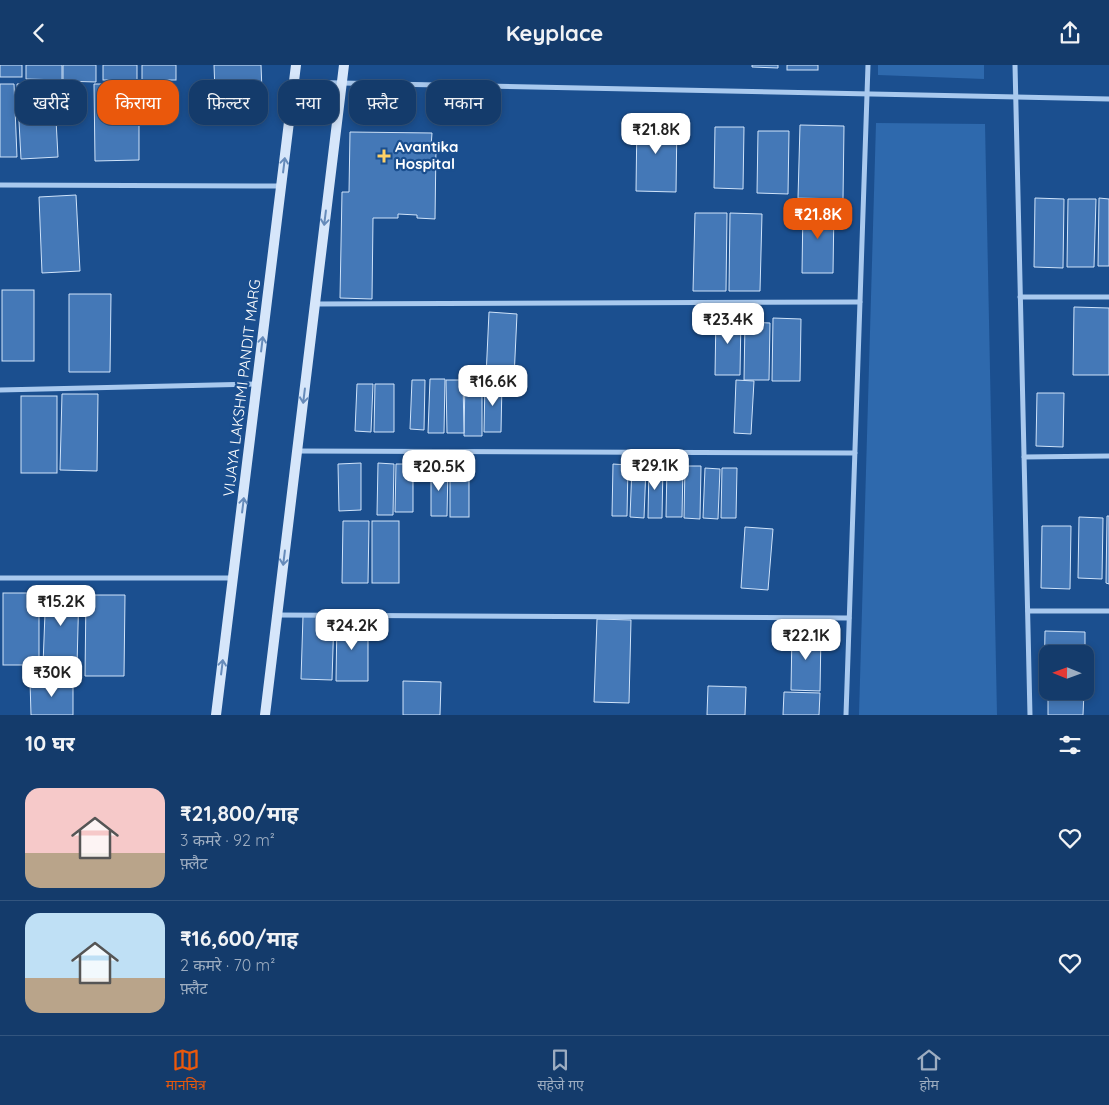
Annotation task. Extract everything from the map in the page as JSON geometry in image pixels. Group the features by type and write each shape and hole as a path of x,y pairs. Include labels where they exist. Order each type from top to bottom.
{"street":[{"name":"VIJAYA LAKSHMI PANDIT MARG","path":"294,80 296,65"},
{"path":"265,715 344,65"},
{"path":"846,715 868,65"},
{"path":"1015,65 1030,715"},
{"path":"339,84 1109,99"},
{"name":"VIJAYA LAKSHMI PANDIT MARG","path":"216,715 289,125"},
{"path":"0,185 282,186"},
{"path":"1020,297 1109,297"},
{"path":"315,304 860,302"},
{"path":"0,390 257,384"},
{"path":"297,451 855,453"},
{"path":"1024,457 1109,456"},
{"path":"0,578 234,578"},
{"path":"1028,611 1109,611"},
{"path":"277,615 850,618"}],"shaded area":[{"path":"878,65 984,65 984,79 878,75"},
{"path":"876,123 985,124 997,715 859,715"}],"building":[{"path":"0,65 22,65 22,77 0,77"},
{"path":"26,65 62,65 62,80 26,79"},
{"path":"63,65 96,65 96,82 63,80"},
{"path":"103,65 137,65 137,80 103,80"},
{"path":"142,65 176,65 176,80 142,80"},
{"path":"214,65 261,65 262,80 215,80"},
{"path":"752,65 778,65 778,68 752,67"},
{"path":"787,65 818,65 818,70 787,70"},
{"path":"0,84 14,84 17,157 0,157"},
{"path":"94,84 97,84 97,125 139,125 139,160 95,161"},
{"path":"637,117 677,118 676,192 636,191"},
{"path":"19,125 56,125 58,157 21,159"},
{"path":"800,125 844,126 843,199 798,198"},
{"path":"715,127 744,127 743,189 714,188"},
{"path":"758,131 789,131 788,194 757,193"},
{"path":"350,132 432,133 431,147 436,147 435,219 417,218 417,215 398,214 398,218 373,218 372,299 340,298 342,192 349,192"},
{"path":"76,195 80,271 42,273 39,197"},
{"path":"1035,198 1064,199 1063,268 1034,267"},
{"path":"1099,198 1109,199 1109,266 1098,266"},
{"path":"1068,199 1096,199 1094,267 1067,267"},
{"path":"803,206 834,207 833,273 802,273"},
{"path":"695,213 727,213 726,291 693,291"},
{"path":"730,213 762,214 760,291 729,291"},
{"path":"2,290 34,290 34,361 2,361"},
{"path":"69,294 111,294 110,372 69,372"},
{"path":"1074,307 1109,308 1109,375 1073,375"},
{"path":"489,312 517,314 514,378 486,377"},
{"path":"716,315 741,315 740,375 715,375"},
{"path":"773,318 801,319 800,381 772,381"},
{"path":"745,322 770,323 769,380 744,380"},
{"path":"430,379 445,379 444,433 428,433"},
{"path":"465,379 482,380 482,436 464,436"},
{"path":"412,380 425,380 424,430 410,429"},
{"path":"446,380 463,380 464,433 447,433"},
{"path":"736,380 754,381 751,434 734,433"},
{"path":"485,382 502,382 501,432 484,432"},
{"path":"357,384 373,384 371,432 355,431"},
{"path":"375,384 394,384 394,432 374,432"},
{"path":"1037,393 1064,393 1063,447 1036,446"},
{"path":"62,394 98,394 97,471 60,470"},
{"path":"21,396 57,396 57,473 21,473"},
{"path":"361,463 361,510 339,511 338,464"},
{"path":"378,463 394,464 393,515 377,515"},
{"path":"396,464 413,464 413,512 395,512"},
{"path":"613,464 628,465 627,516 612,516"},
{"path":"649,464 663,465 662,518 648,518"},
{"path":"450,466 469,466 469,517 450,517"},
{"path":"632,466 646,467 644,518 630,517"},
{"path":"667,466 683,466 682,517 666,517"},
{"path":"685,466 701,466 700,519 684,518"},
{"path":"431,468 448,468 447,516 431,516"},
{"path":"705,468 720,469 718,519 703,518"},
{"path":"722,468 737,468 736,518 721,518"},
{"path":"1107,516 1109,516 1109,584 1106,583"},
{"path":"1079,517 1103,518 1102,579 1078,578"},
{"path":"343,521 369,521 368,583 342,583"},
{"path":"372,521 399,521 399,583 372,583"},
{"path":"1042,526 1071,526 1070,589 1041,588"},
{"path":"745,527 773,529 768,590 741,588"},
{"path":"46,587 79,588 77,666 43,665"},
{"path":"3,593 39,593 39,665 3,665"},
{"path":"86,595 125,595 124,676 85,676"},
{"path":"303,616 334,617 332,680 301,679"},
{"path":"597,619 631,620 629,703 594,702"},
{"path":"337,620 368,620 368,681 336,681"},
{"path":"1045,631 1085,632 1085,645 1045,645"},
{"path":"792,632 821,633 820,691 791,690"},
{"path":"73,680 73,715 31,715 30,681"},
{"path":"403,681 441,682 440,715 403,715"},
{"path":"708,686 746,687 745,715 707,715"},
{"path":"784,692 820,693 819,715 783,715"},
{"path":"1048,700 1084,700 1083,715 1048,715"}],"place":[{"name":"Avantika Hospital","path":"384,156"}]}
